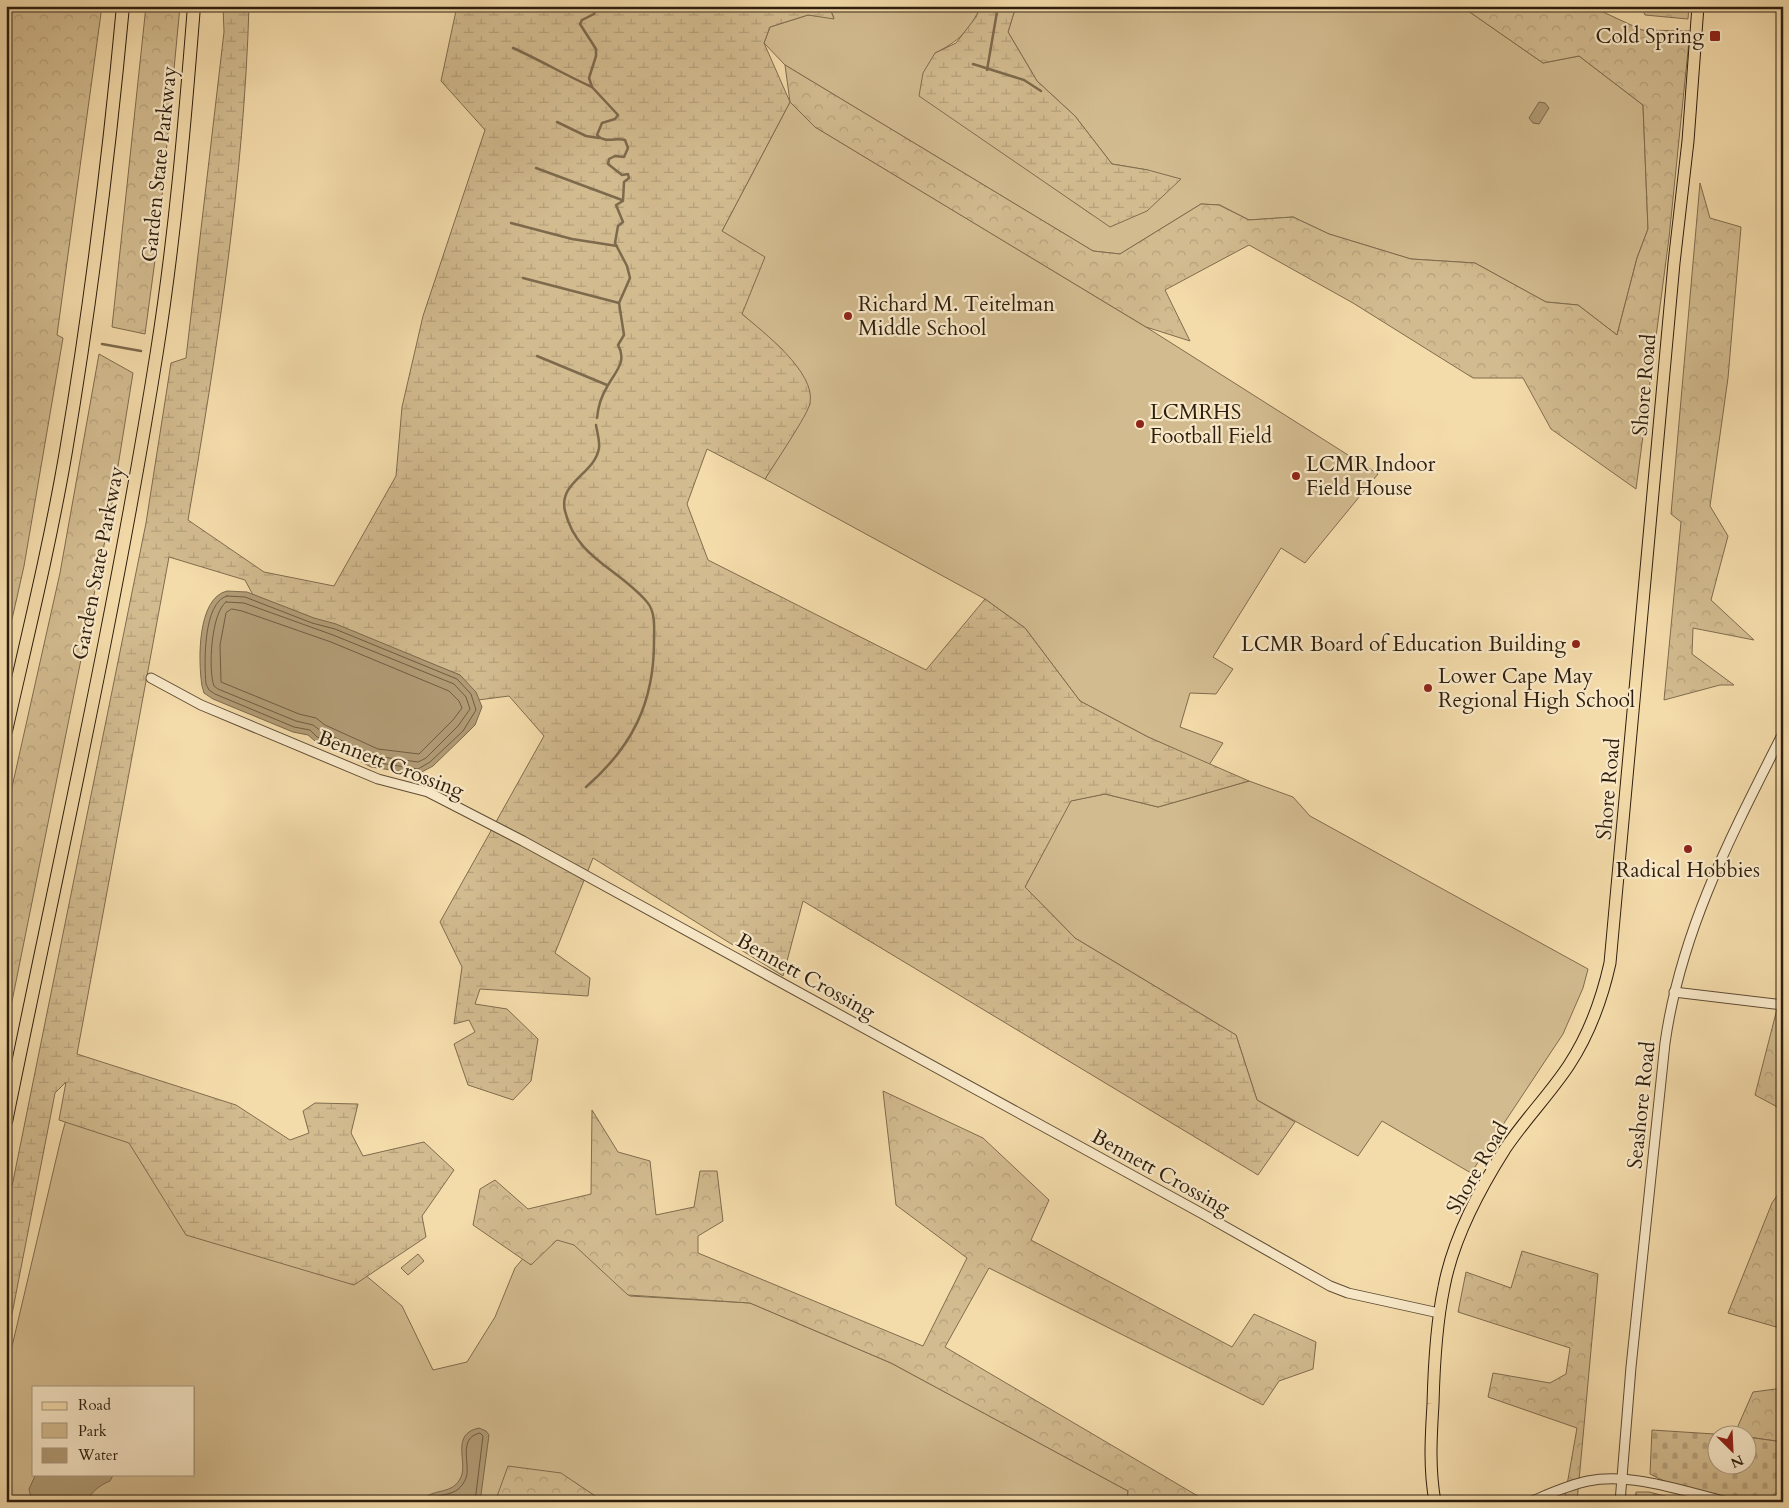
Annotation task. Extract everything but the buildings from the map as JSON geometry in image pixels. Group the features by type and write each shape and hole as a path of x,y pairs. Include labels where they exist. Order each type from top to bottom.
{"highway":[{"path":"6,731 66,454 104,206 124,6"},
{"name":"Garden State Parkway","path":"6,1122 102,648 157,351 181,157 194,6"}],"main road":[{"name":"Shore Road","path":"1435,1502 1430,1461 1430,1439 1439,1313 1444,1285 1454,1252 1475,1203 1506,1149 1558,1081 1581,1045 1600,1000 1610,963 1674,263 1688,141 1698,6"}],"street":[{"name":"Bennett Crossing","path":"151,678 201,705 378,779 428,792 596,881 1193,1208 1332,1287 1348,1294 1439,1313"},
{"name":"Seashore Road","path":"1620,1502 1633,1348 1666,1043 1674,992 1680,965 1700,906 1730,840 1783,733"},
{"path":"1674,992 1783,1005"},
{"path":"1530,1502 1587,1481 1622,1479 1664,1486 1728,1502"}],"green space":[{"path":"6,6 102,6 57,335 63,338 24,566 6,646"},
{"path":"146,6 180,6 158,238 145,334 112,327"},
{"path":"223,6 249,6 246,71 228,264 188,520 264,572 334,586 396,476 402,407 423,316 485,130 441,81 457,6 829,6 834,19 808,15 770,27 764,43 790,102 722,231 765,257 742,314 774,342 797,366 810,391 810,403 797,428 765,479 707,449 687,504 708,560 926,670 985,599 1025,628 1080,701 1148,737 1249,781 1158,807 1105,794 1071,801 1025,887 1075,938 1236,1035 1257,1100 1295,1122 1258,1175 803,901 783,976 593,858 555,953 590,978 588,996 480,989 475,1004 507,1009 538,1039 531,1081 513,1100 468,1085 454,1044 475,1032 469,1020 454,1024 462,967 440,922 544,736 509,696 478,700 460,675 253,595 245,580 169,557 77,1054 236,1105 290,1140 309,1133 303,1111 315,1103 358,1104 351,1133 363,1156 424,1142 454,1170 422,1216 426,1237 354,1285 186,1235 129,1143 59,1120 66,1082 55,1093 6,1345 6,1216 146,523 171,363 186,358 224,32"},
{"path":"829,6 981,6 968,29 957,40 935,53 1036,175 1091,214 1148,170 1112,164 1075,116 1037,81 1008,32 1016,6 1461,6 1543,63 1579,56 1643,105 1648,229 1637,258 1617,335 1578,305 1546,302 1475,263 1411,259 1329,234 1293,217 1249,220 1220,205 1201,204 1120,254 1093,251 785,65 764,43 770,27 808,15 834,18"},
{"path":"981,6 1016,6 1008,32 1037,81 1075,116 1112,164 1148,170 1181,179 1147,211 1110,227 919,96 923,73 935,53 956,43 976,17"},
{"path":"1461,6 1590,6 1642,30 1690,31 1669,238 1636,489 1551,429 1523,378 1473,378 1353,303 1249,245 1165,290 1190,341 1146,327 815,127 790,102 785,65 1093,251 1120,254 1201,204 1219,205 1249,220 1293,217 1329,234 1411,259 1475,263 1546,302 1578,305 1617,335 1637,258 1648,229 1643,105 1579,56 1543,63"},
{"path":"1641,6 1689,6 1688,19 1645,15"},
{"path":"790,102 815,127 1146,327 1378,474 1305,563 1281,548 1213,657 1233,669 1216,694 1190,693 1180,727 1223,743 1209,765 1148,737 1080,701 1025,628 985,599 765,479 810,404 782,349 742,314 722,231"},
{"path":"1700,183 1710,218 1741,227 1728,378 1710,506 1728,536 1711,600 1754,640 1693,628 1692,654 1734,685 1720,685 1664,700 1681,522 1671,514"},
{"path":"99,354 133,373 110,516 6,1031 6,814 60,573"},
{"path":"1249,781 1293,797 1310,816 1588,969 1583,988 1563,1034 1471,1173 1382,1121 1358,1156 1257,1100 1236,1035 1075,938 1025,887 1070,801 1105,794 1158,807"},
{"path":"1778,1005 1783,1006 1783,1110 1755,1095"},
{"path":"77,1080 351,1263 402,1306 433,1370 467,1362 495,1317 515,1268 552,1224 630,1296 750,1303 891,1363 1128,1491 1127,1502 604,1502 574,1482 568,1502 6,1502 6,1372 62,1134"},
{"path":"883,1091 983,1138 1049,1200 1031,1240 1232,1347 1254,1314 1316,1342 1313,1369 1279,1381 1263,1405 989,1268 945,1347 1208,1502 1127,1502 1128,1491 891,1363 750,1303 628,1295 574,1245 557,1240 531,1265 473,1225 480,1189 495,1180 528,1209 591,1194 592,1110 618,1152 650,1161 656,1215 694,1207 700,1171 717,1171 723,1221 698,1236 698,1253 923,1346 967,1258 896,1205"},
{"path":"1783,1187 1783,1329 1728,1313 1772,1203"},
{"path":"1522,1251 1598,1274 1577,1502 1564,1502 1577,1428 1488,1397 1493,1373 1550,1383 1566,1374 1570,1348 1458,1312 1466,1272 1511,1288"},
{"path":"418,1254 424,1261 408,1275 401,1268"},
{"path":"1783,1388 1783,1442 1756,1438 1756,1426 1738,1426 1753,1392"},
{"path":"1652,1430 1706,1433 1706,1476 1756,1476 1756,1438 1783,1442 1783,1502 1749,1501 1715,1496 1681,1487 1650,1474"},
{"path":"508,1466 561,1473 604,1502 495,1502"},
{"path":"1636,1492 1649,1492 1689,1502 1635,1502"}],"water":[{"path":"1539,102 1545,103 1549,108 1539,124 1533,123 1529,118"},
{"path":"227,591 247,592 314,618 336,624 460,675 476,692 482,707 475,725 433,766 418,774 371,767 315,741 308,735 293,732 213,699 204,693 202,686 200,647 205,618 210,605 217,596"},
{"path":"479,1428 486,1431 489,1435 480,1502 423,1502 423,1499 433,1493 449,1489 458,1483 463,1471 462,1442 470,1431"},
{"path":"35,1476 112,1476 110,1481 96,1489 86,1502 32,1502 29,1489"}],"waterway":[{"path":"597,6 594,14 582,20 580,24 596,49 596,56 589,78 592,87 618,115 615,119 602,123 597,135 607,140 625,140 628,148 624,157 615,156 609,159 608,164 622,175 628,174 629,178 624,182 623,201 616,205 623,222 618,226 615,243 627,266 630,278 619,303 624,335 618,345 621,351 621,362 603,394 597,418"},
{"path":"987,70 998,6"},
{"path":"513,48 592,87"},
{"path":"973,64 1024,80 1041,91"},
{"path":"557,122 586,136 599,138"},
{"path":"536,168 622,200"},
{"path":"511,223 572,239 617,246"},
{"path":"523,278 619,303"},
{"path":"102,344 141,351"},
{"path":"537,356 607,385"},
{"path":"586,787 616,756 628,740 637,722 645,704 650,685 654,642 654,621 650,606 636,590 599,561 578,540 570,527 565,511 564,501 567,493 596,457 599,448 596,425"}],"place":[{"name":"Cold Spring","path":"1715,36"},
{"name":"Richard M. Teitelman Middle School","path":"848,316"},
{"name":"LCMRHS Football Field","path":"1140,424"},
{"name":"LCMR Indoor Field House","path":"1296,476"},
{"name":"LCMR Board of Education Building","path":"1576,644"},
{"name":"Lower Cape May Regional High School","path":"1428,688"},
{"name":"Radical Hobbies","path":"1688,849"}]}
